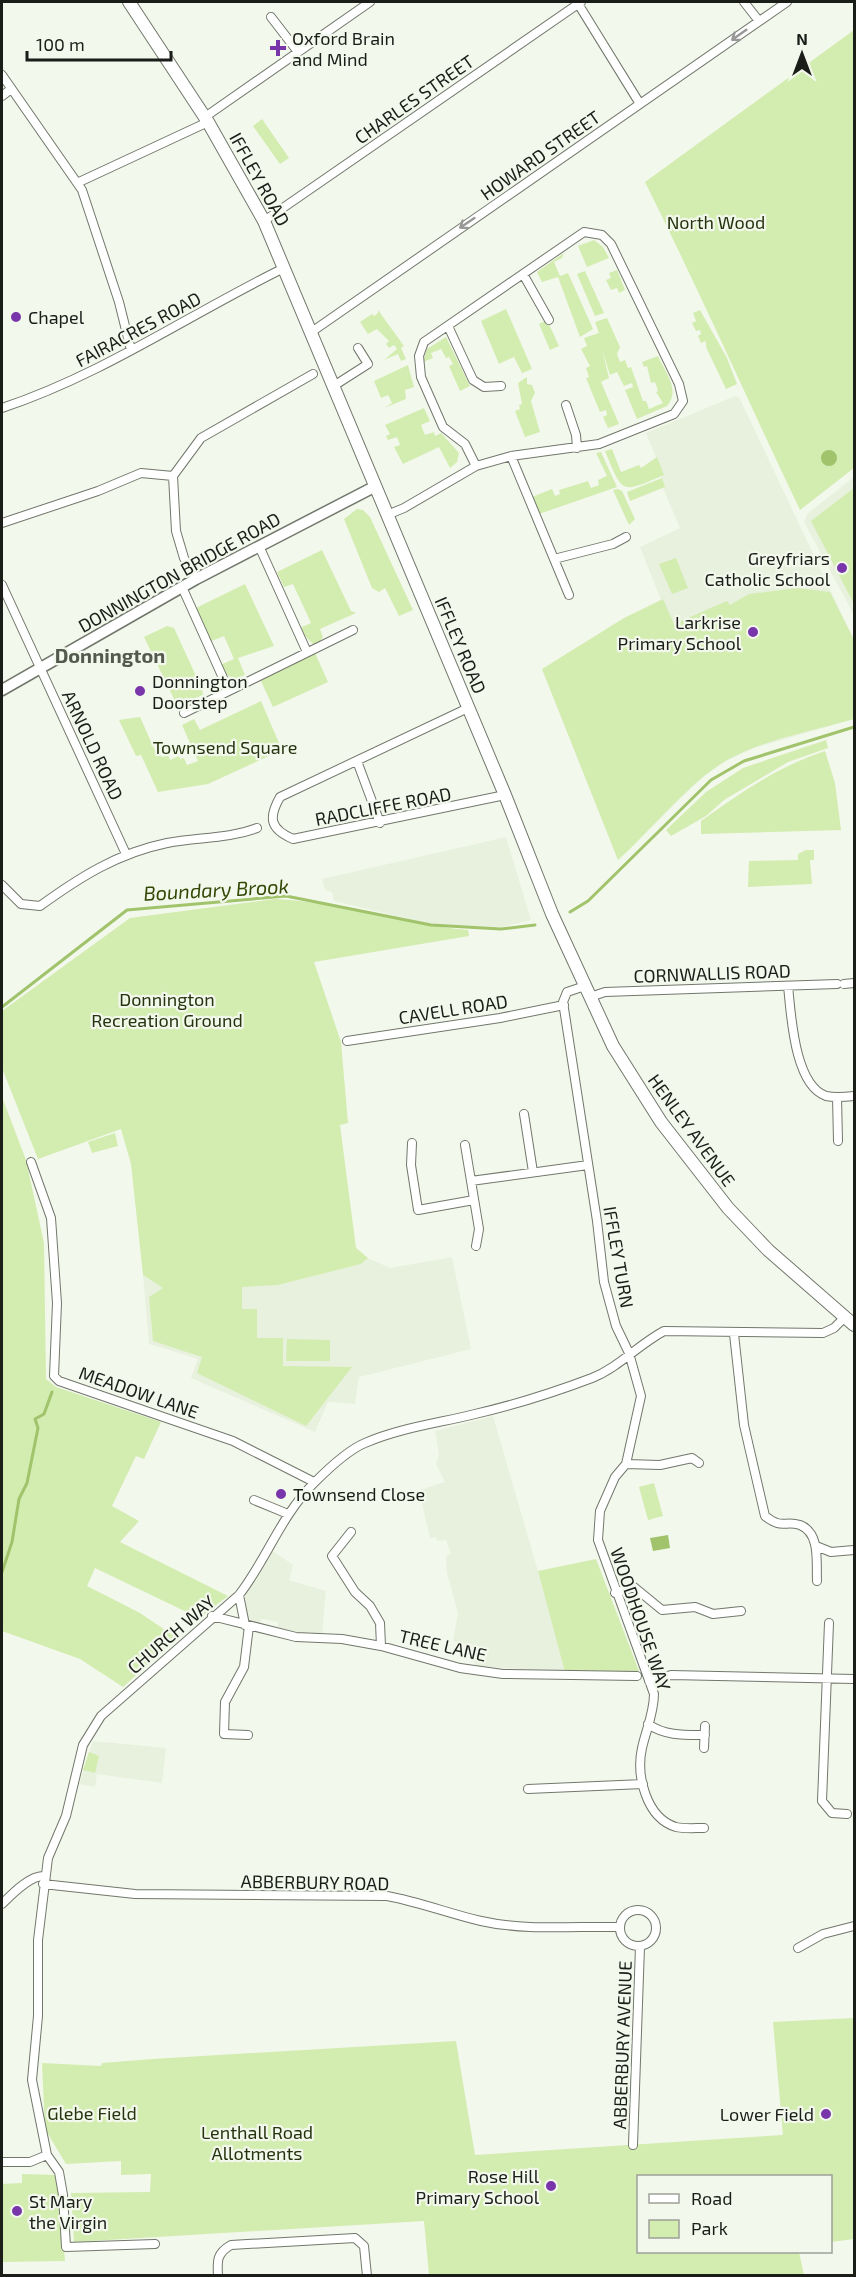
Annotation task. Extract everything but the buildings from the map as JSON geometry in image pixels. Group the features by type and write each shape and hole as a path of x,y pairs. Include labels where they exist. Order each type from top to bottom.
{"main road":[{"name":"IFFLEY ROAD","path":"129,2 206,120 264,221 554,917"},
{"name":"DONNINGTON BRIDGE ROAD","path":"2,690 196,579 374,487"},
{"name":"HENLEY AVENUE","path":"554,917 587,991 630,1074 684,1154 728,1208 768,1250 850,1321"}],"street":[{"path":"78,183 206,120 370,2"},
{"path":"579,2 640,104"},
{"name":"CHARLES STREET","path":"264,221 579,2"},
{"path":"744,2 759,21"},
{"name":"HOWARD STREET","path":"310,333 787,2"},
{"path":"271,17 298,52"},
{"path":"2,75 78,183 119,302 131,350"},
{"path":"2,96 11,89"},
{"path":"387,515 404,508 476,466 511,456 599,444 674,414 683,401 679,384 611,244 602,235 584,232 424,342 419,356 421,377 443,427 465,444 476,466"},
{"name":"FAIRACRES ROAD","path":"2,408 47,393 284,268"},
{"path":"523,274 549,320"},
{"path":"448,326 473,380 484,387 501,386"},
{"path":"332,387 368,364 358,348"},
{"path":"196,579 184,558 176,531 173,476 201,438 313,374"},
{"path":"566,405 576,435 577,448"},
{"path":"511,456 569,595"},
{"path":"2,523 98,491 141,473 173,476"},
{"path":"554,559 613,544 626,537"},
{"path":"259,546 307,652"},
{"name":"ARNOLD ROAD","path":"2,585 126,854"},
{"path":"182,587 228,689"},
{"path":"183,712 353,630"},
{"path":"380,823 357,761 468,708"},
{"name":"RADCLIFFE ROAD","path":"357,761 280,797 273,809 273,823 280,833 293,839 380,823 505,795"},
{"path":"2,885 21,904 40,906 79,878 126,854 197,838 234,836 257,828"},
{"name":"CORNWALLIS ROAD","path":"587,991 855,983"},
{"path":"788,986 792,1026 799,1058 809,1080 816,1090 826,1096 854,1096"},
{"path":"564,1005 563,998 567,993 587,991"},
{"name":"CAVELL ROAD","path":"347,1041 500,1018 564,1005"},
{"name":"IFFLEY TURN","path":"564,1005 604,1282 616,1326 629,1353"},
{"path":"837,1097 838,1141"},
{"path":"524,1114 533,1172"},
{"path":"412,1143 411,1165 418,1210 474,1200"},
{"path":"465,1145 479,1236 476,1246"},
{"name":"MEADOW LANE","path":"31,1162 51,1218 57,1303 54,1376 59,1381 233,1441 314,1482"},
{"path":"471,1181 588,1164"},
{"path":"629,1353 664,1331 734,1334 823,1333 850,1321"},
{"path":"734,1334 744,1425 765,1516 777,1525 800,1526 812,1534 816,1546 817,1581"},
{"name":"CHURCH WAY","path":"155,2244 66,2247 63,2195 59,2172 46,2155 32,2080 38,2016 38,1940 43,1880 48,1858 66,1816 83,1745 101,1716 212,1616 239,1595 253,1576 288,1514 314,1482 365,1442 503,1407 590,1379 613,1369 629,1353"},
{"name":"WOODHOUSE WAY","path":"629,1353 641,1396 626,1464 605,1497 598,1523 602,1557 649,1681 654,1707 641,1750 642,1784"},
{"path":"626,1464 660,1465 692,1458 699,1463"},
{"path":"254,1500 288,1514"},
{"path":"351,1532 332,1556 355,1592 370,1606 380,1623 381,1646"},
{"path":"816,1546 831,1551 855,1550"},
{"path":"615,1593 634,1587 662,1610 695,1607 713,1614 741,1611"},
{"path":"239,1595 247,1625 244,1667 225,1702 224,1734 248,1735"},
{"name":"TREE LANE","path":"212,1616 296,1637 342,1640 381,1646 460,1668 503,1674 637,1676"},
{"path":"829,1623 822,1801 832,1813 847,1814"},
{"path":"649,1681 671,1674 855,1679"},
{"path":"648,1724 657,1731 670,1734 705,1736"},
{"path":"704,1748 705,1726"},
{"path":"528,1789 642,1784 647,1798 663,1821 677,1827 704,1828"},
{"path":"2,1904 21,1887 39,1876 43,1880"},
{"name":"ABBERBURY ROAD","path":"43,1880 135,1894 387,1896 415,1901 482,1921 508,1925 620,1927"},
{"path":"633,1911 650,1915 656,1931 651,1942 640,1947 633,1946 623,1939 620,1927 624,1917 633,1911"},
{"path":"798,1948 823,1934 855,1926"},
{"name":"ABBERBURY AVENUE","path":"633,2145 640,1947"},
{"path":"2,2162 30,2162 46,2155"},
{"path":"218,2276 217,2261 221,2251 231,2245 355,2238 364,2246 368,2276"}],"shaded area":[{"name":"Larkrise Primary School","path":"735,396 739,397 854,640 854,719 754,748 726,761 704,776 618,860 542,669 634,641 663,599 661,600 640,547 680,528 663,488 661,477 663,475 646,433"},
{"path":"829,450 837,458 829,466 821,458"},
{"name":"Greyfriars Catholic School","path":"854,477 854,615 804,522 807,514"},
{"path":"506,837 531,920 502,927 430,924 334,901 332,892 325,890 322,879"},
{"path":"452,1257 471,1349 359,1377 355,1404 328,1402 315,1432 191,1378 198,1359 149,1344 143,1275 164,1288 278,1285 361,1264 368,1258 390,1268"},
{"path":"493,1416 566,1672 476,1666 466,1645 453,1641 458,1613 447,1573 446,1556 451,1554 446,1540 437,1541 436,1537 430,1538 419,1490 445,1482 436,1464 439,1454 435,1431"},
{"path":"668,1535 670,1548 653,1551 650,1538"},
{"path":"271,1550 293,1565 289,1580 326,1591 322,1635 280,1633 277,1622 262,1619 258,1625 246,1616 245,1597"},
{"path":"93,1741 166,1748 162,1783 97,1774 95,1787 79,1784"}],"green space":[{"name":"North Wood","path":"854,30 854,468 800,510 645,182"},
{"path":"262,119 289,158 280,164 253,126"},
{"path":"594,240 603,247 609,258 587,267 578,246"},
{"path":"564,253 562,258 554,262 560,276 568,273 593,329 580,337 558,277 542,282 537,272"},
{"path":"617,270 625,290 619,293 617,288 611,290 606,280 611,278 609,273"},
{"path":"585,271 604,313 595,316 577,274"},
{"path":"506,309 532,369 522,373 514,357 499,364 481,321"},
{"path":"378,310 404,346 401,348 406,359 401,361 398,354 384,360 397,349 394,345 389,348 386,344 389,341 377,329 368,334 360,322 372,314 374,316"},
{"path":"700,310 727,358 737,384 726,389 706,347 706,341 701,343 698,336 701,334 700,330 696,331 692,323 696,321 693,313"},
{"path":"607,318 620,347 617,354 620,362 625,360 628,368 631,367 643,401 646,401 649,409 663,403 656,392 658,391 655,382 651,383 647,366 644,367 642,362 658,356 672,387 671,400 667,406 637,419 625,390 633,387 632,383 624,386 617,372 610,375 602,349 609,378 601,382 619,424 608,428 603,417 607,415 606,410 600,412 586,378 589,377 586,368 590,366 581,349 587,346 584,338 599,333 595,322"},
{"path":"547,320 559,346 550,350 539,324"},
{"path":"446,337 470,386 460,391 449,366 453,364 441,349 431,353 433,358 423,362 427,349"},
{"path":"408,365 414,387 405,390 406,399 384,408 392,403 388,395 381,398 374,381"},
{"path":"527,377 527,384 532,385 535,393 531,401 540,432 525,437 515,411 520,409 519,405 522,404 518,383"},
{"path":"424,408 430,421 421,425 425,435 434,432 435,436 441,433 459,453 457,462 450,468 439,447 403,464 394,447 400,445 397,437 388,440 386,436 390,434 385,425"},
{"path":"612,449 621,472 639,465 641,468 657,457 664,475 639,485 625,486 616,476 605,451"},
{"path":"601,452 617,487 539,514 532,497 552,489 555,496 560,494 559,490 588,481 591,488 599,485 598,480 607,476 596,453"},
{"path":"662,478 665,487 630,501 627,492"},
{"name":"Greyfriars Catholic School","path":"854,488 854,604 811,521"},
{"path":"613,490 622,491 635,519 629,525"},
{"path":"357,509 363,510 370,517 413,610 399,616 385,588 379,592 372,588 344,519"},
{"path":"322,550 351,611 356,613 320,629 323,637 318,644 313,644 301,632 302,627 311,623 293,584 284,587 277,572"},
{"path":"676,558 688,588 672,594 659,564"},
{"path":"245,584 274,646 238,658 245,675 234,679 227,675 220,665 234,659 224,636 209,642 196,608"},
{"name":"Larkrise Primary School","path":"797,588 830,592 854,640 854,719 757,746 727,760 697,782 618,860 542,669 624,618 663,599 674,624 727,601 730,605 749,594"},
{"name":"Townsend Square","path":"167,626 174,628 203,695 177,705 144,637"},
{"name":"Townsend Square","path":"315,653 328,682 273,707 260,679"},
{"name":"Townsend Square","path":"261,701 282,750 208,784 158,792 141,755 136,756 119,720 140,717 157,755 160,754 162,757 168,755 170,760 179,756 180,759 184,758 187,765 198,761 182,725 194,719 200,730"},
{"path":"826,740 828,748 788,762 724,800 706,816 671,836 666,830 706,792 743,768"},
{"path":"825,751 835,783 841,830 701,834 701,821 730,800 776,772"},
{"path":"806,850 814,850 814,860 810,860 812,884 748,887 749,861 798,860 798,854"},
{"name":"Donnington Recreation Ground","path":"275,899 323,904 468,930 469,936 314,962 341,1042 348,1123 340,1125 356,1248 368,1258 361,1264 278,1285 242,1287 242,1309 257,1309 257,1338 283,1338 283,1366 352,1367 306,1426 197,1373 202,1357 153,1341 149,1297 163,1288 143,1275 131,1164 121,1129 38,1159 2,1068 2,1011 130,918"},
{"path":"2,1097 26,1160 44,1243 46,1379 56,1387 161,1422 144,1459 136,1456 112,1506 139,1521 120,1542 228,1596 199,1618 95,1568 87,1586 140,1613 177,1638 123,1687 80,1659 2,1631"},
{"path":"115,1133 118,1146 92,1153 88,1142"},
{"path":"287,1339 330,1340 330,1361 286,1361"},
{"path":"654,1483 663,1516 648,1520 639,1487"},
{"path":"596,1559 639,1671 565,1672 538,1571"},
{"path":"89,1752 99,1756 95,1773 83,1770"},
{"path":"854,2018 854,2239 832,2242 832,2175 637,2175 637,2253 799,2253 804,2275 429,2275 424,2221 74,2242 71,2193 150,2192 151,2174 121,2175 121,2161 66,2164 45,2129 42,2063 101,2066 102,2063 152,2059 456,2041 475,2155 783,2135 773,2022"},
{"path":"22,2174 58,2175 65,2261 2,2262 2,2184 22,2183"}],"waterway":[{"name":"Boundary Brook","path":"570,912 588,901 711,780 744,761 854,727"},
{"name":"Boundary Brook","path":"2,1007 127,910 286,896 431,925 501,929 535,925"},
{"path":"2,1572 12,1542 19,1499 27,1483 38,1428 35,1419 44,1414 52,1392"}],"place":[{"name":"Oxford Brain and Mind","path":"278,48"},
{"name":"Chapel","path":"16,317"},
{"name":"Greyfriars Catholic School","path":"842,568"},
{"name":"Larkrise Primary School","path":"753,632"},
{"name":"Donnington Doorstep","path":"140,691"},
{"name":"Townsend Close","path":"281,1494"},
{"name":"Lower Field","path":"826,2114"},
{"name":"Rose Hill Primary School","path":"551,2186"},
{"name":"St Mary the Virgin","path":"17,2211"}],"district":[{"name":"Donnington","path":"110,655"}],"park label":[{"name":"Glebe Field","path":"92,2113"},
{"name":"Lenthall Road Allotments","path":"257,2142"}]}
